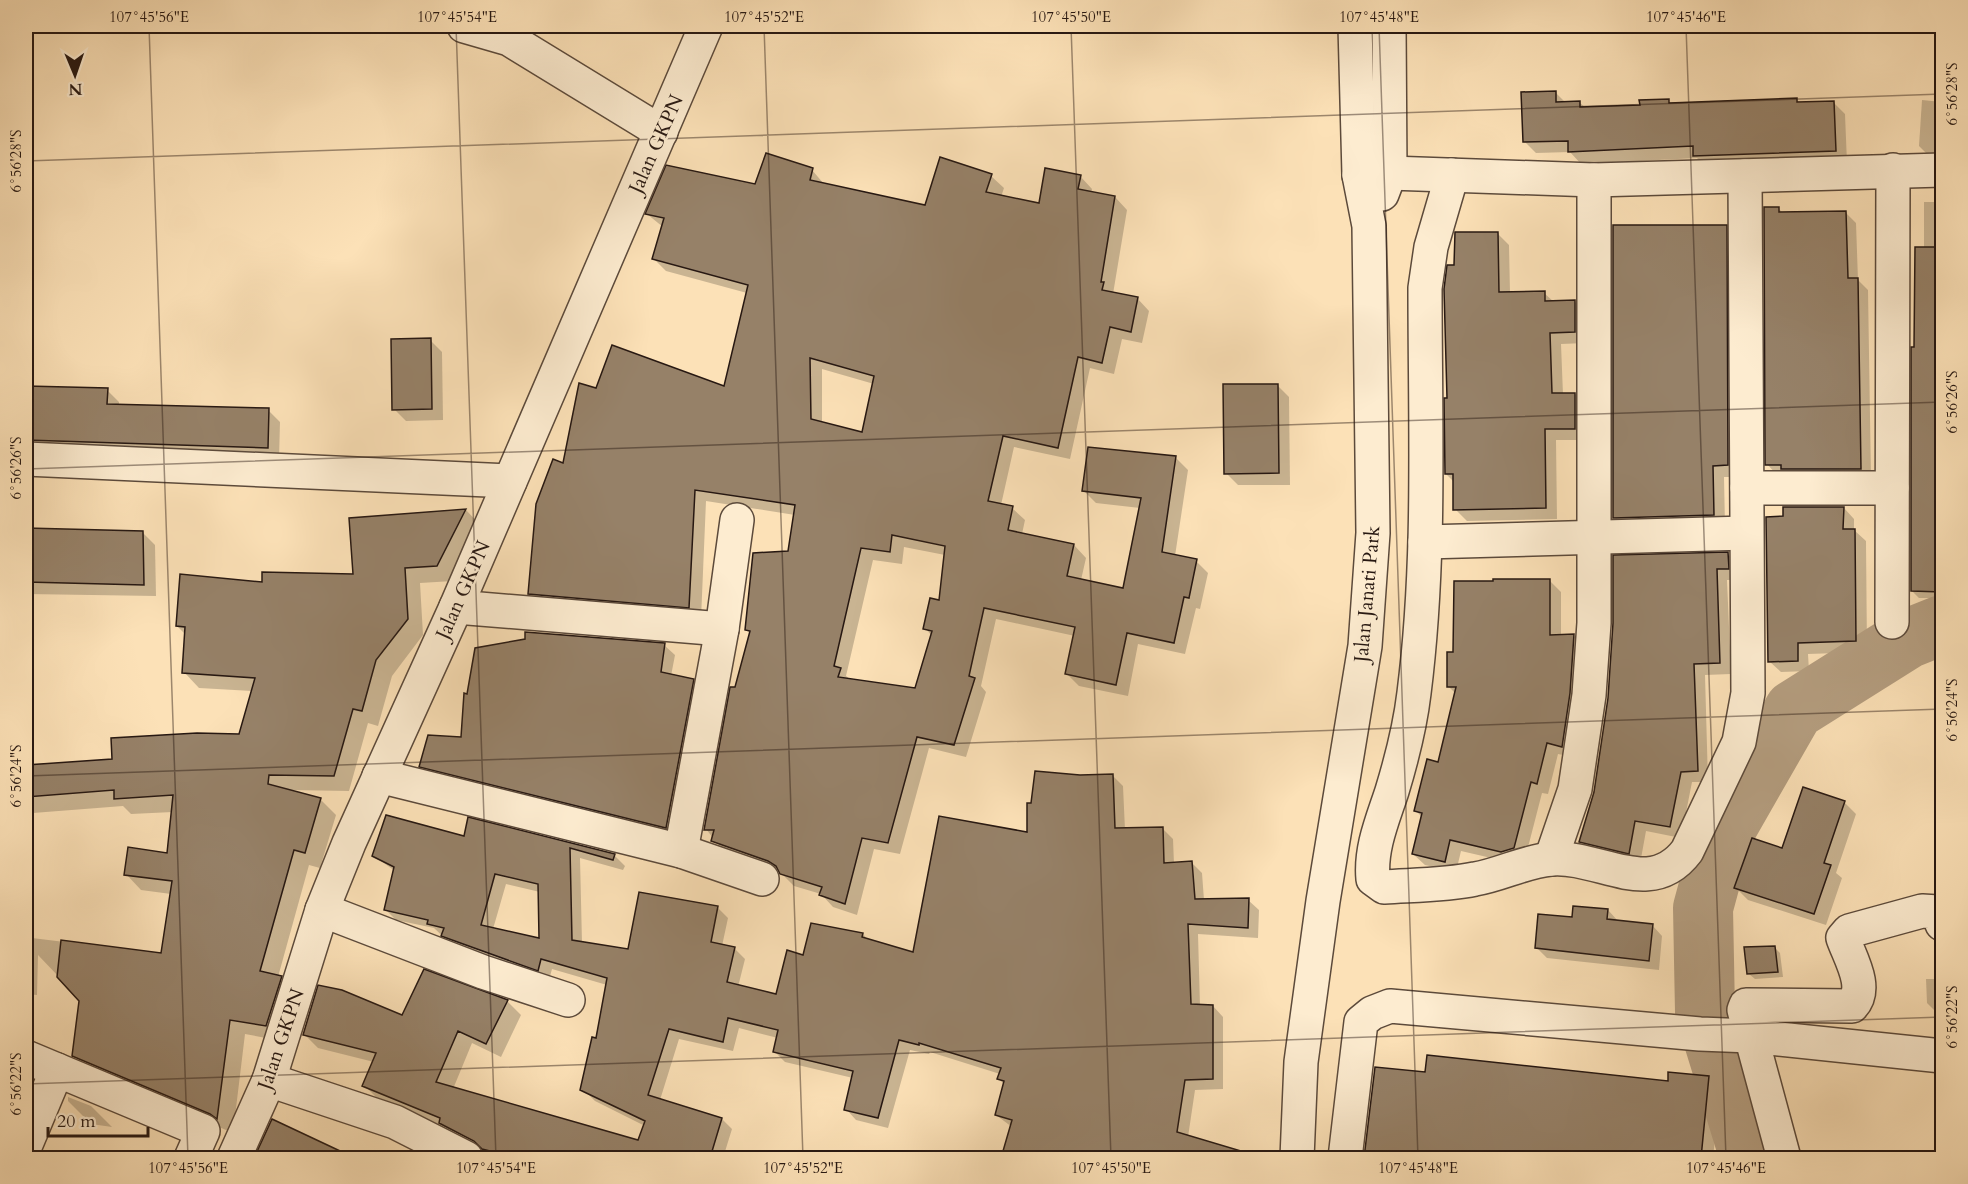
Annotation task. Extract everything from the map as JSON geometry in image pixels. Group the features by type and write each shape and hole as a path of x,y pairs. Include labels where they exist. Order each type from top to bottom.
{"street":[{"path":"464,26 509,39 662,132"},
{"name":"Jalan GKPN","path":"234,1158 269,1080 322,910 349,843 456,607 706,26"},
{"name":"Jalan Janati Park","path":"1297,1158 1301,1062 1310,988 1365,646 1373,533 1369,226 1374,174 1355,26"},
{"path":"1389,26 1374,174 1594,180 1942,170"},
{"path":"1892,622 1893,170"},
{"path":"1452,175 1431,247 1425,288 1425,542 1418,662 1410,729 1375,843 1373,879 1384,887 1475,880 1551,859 1590,863 1647,876 1659,874 1678,862 1687,851 1739,742 1748,693 1745,176"},
{"path":"1551,859 1575,789 1582,749 1594,623 1594,180"},
{"path":"26,459 510,481"},
{"path":"1746,488 1892,488"},
{"path":"681,851 722,629 737,520"},
{"path":"1425,542 1746,533"},
{"path":"456,607 722,629"},
{"path":"380,776 681,851 762,879"},
{"path":"322,910 483,972 568,1000"},
{"path":"1784,1158 1743,1036 1746,1005 1852,1006 1858,999 1858,980 1843,938 1849,931 1922,911 1938,912 1942,924"},
{"path":"1345,1158 1361,1022 1372,1013 1390,1006 1743,1036 1942,1056"},
{"path":"26,1057 203,1131 192,1158"},
{"path":"26,1144 57,1070"},
{"path":"269,1080 395,1122 466,1158"}],"building":[{"path":"1556,91 1556,102 1580,101 1580,107 1640,105 1639,100 1669,99 1669,103 1797,98 1797,102 1834,101 1836,151 1693,156 1693,146 1568,152 1568,141 1523,142 1521,92"},
{"path":"766,153 813,168 810,180 925,205 940,157 992,174 986,192 1039,203 1045,168 1081,175 1078,189 1115,196 1101,282 1104,282 1102,290 1138,297 1131,332 1110,327 1102,363 1078,357 1058,448 1003,436 988,501 1013,506 1008,530 1074,544 1067,576 1123,588 1141,498 1082,491 1088,447 1176,456 1162,552 1197,559 1189,598 1184,597 1174,643 1127,633 1116,685 1065,674 1075,627 984,608 969,676 975,678 954,745 917,737 888,843 862,838 845,904 819,895 822,887 780,874 776,866 768,861 711,841 714,830 704,830 730,687 735,687 750,631 745,630 753,553 788,551 795,505 695,490 689,608 528,594 536,504 553,459 563,463 579,383 596,388 612,345 724,386 748,285 652,259 664,218 645,214 666,165 755,184","holes":["810,358 874,376 862,432 811,419","892,535 945,546 939,600 930,598 923,629 932,631 915,688 838,677 841,668 834,666 861,548 890,552"]},
{"path":"1764,207 1779,207 1779,212 1846,211 1848,278 1858,278 1861,469 1781,469 1781,465 1765,465"},
{"path":"1613,225 1727,225 1728,465 1713,466 1714,515 1613,518"},
{"path":"1455,232 1498,232 1499,292 1545,291 1545,301 1575,300 1575,332 1550,333 1552,393 1575,393 1575,429 1545,429 1546,508 1453,510 1453,474 1445,474 1444,398 1447,398 1444,289 1447,265 1454,265"},
{"path":"1915,247 1942,247 1942,592 1911,591 1911,347 1914,347"},
{"path":"431,338 432,409 392,410 391,339"},
{"path":"1223,384 1278,384 1279,473 1224,474"},
{"path":"26,386 108,388 107,404 269,408 268,448 26,440"},
{"path":"1783,507 1844,507 1843,529 1855,529 1856,641 1798,643 1798,661 1768,662 1766,517 1783,516"},
{"path":"466,509 437,566 405,568 408,619 376,660 362,711 353,709 334,776 269,775 268,784 321,798 305,853 294,850 260,971 282,976 266,1026 230,1020 217,1119 72,1056 79,1001 57,977 61,940 161,953 172,881 124,875 128,847 167,853 173,795 114,799 114,790 26,797 26,765 112,759 111,738 197,733 239,734 255,678 182,673 185,627 176,626 180,574 262,582 262,572 353,574 349,518"},
{"path":"26,528 143,531 144,585 26,582"},
{"path":"1728,552 1729,569 1717,569 1720,663 1694,664 1698,771 1681,772 1670,827 1635,821 1629,854 1579,842 1594,792 1608,698 1613,623 1613,555"},
{"path":"1493,579 1550,579 1550,635 1574,634 1570,693 1562,747 1547,743 1537,784 1531,782 1514,848 1501,852 1450,840 1445,862 1412,854 1422,813 1414,811 1427,759 1438,762 1456,687 1447,687 1447,652 1453,652 1454,581 1493,581"},
{"path":"525,632 665,643 661,672 694,679 666,828 419,767 428,735 461,737 464,693 467,694 475,648 525,639"},
{"path":"1035,771 1080,775 1113,774 1115,828 1163,827 1164,863 1192,861 1195,899 1249,898 1248,928 1188,924 1191,1004 1213,1005 1213,1079 1185,1080 1177,1132 1241,1151 1240,1158 1001,1158 1012,1120 995,1115 1004,1081 997,1079 1001,1068 919,1043 919,1045 899,1040 878,1118 844,1110 853,1071 773,1052 778,1030 728,1018 723,1042 669,1029 648,1095 722,1118 710,1158 518,1158 482,1149 474,1141 439,1123 440,1118 362,1086 376,1053 303,1035 318,985 342,990 402,1015 424,969 508,1000 486,1044 458,1031 436,1082 638,1140 645,1121 580,1090 592,1037 596,1038 607,978 541,959 538,971 441,936 444,928 427,924 428,920 384,910 394,867 372,856 386,815 464,836 468,817 615,854 613,860 570,848 572,940 628,949 639,892 718,906 711,942 735,947 727,982 776,994 787,950 803,955 811,923 863,933 862,937 913,952 939,816 1027,832 1027,803 1031,803","holes":["495,874 538,884 539,938 481,925"]},
{"path":"1803,787 1845,801 1824,863 1831,865 1814,914 1734,888 1752,838 1782,848"},
{"path":"1573,906 1608,909 1607,919 1653,924 1649,961 1535,948 1538,914 1572,917"},
{"path":"1775,946 1778,972 1747,974 1744,947"},
{"path":"1427,1055 1668,1081 1668,1072 1709,1076 1701,1158 1364,1158 1375,1067 1425,1072"},
{"path":"272,1119 355,1158 254,1158"}],"waterway":[{"path":"1750,1158 1705,1012 1703,908 1723,834 1794,710 1907,639 1942,625"}]}
